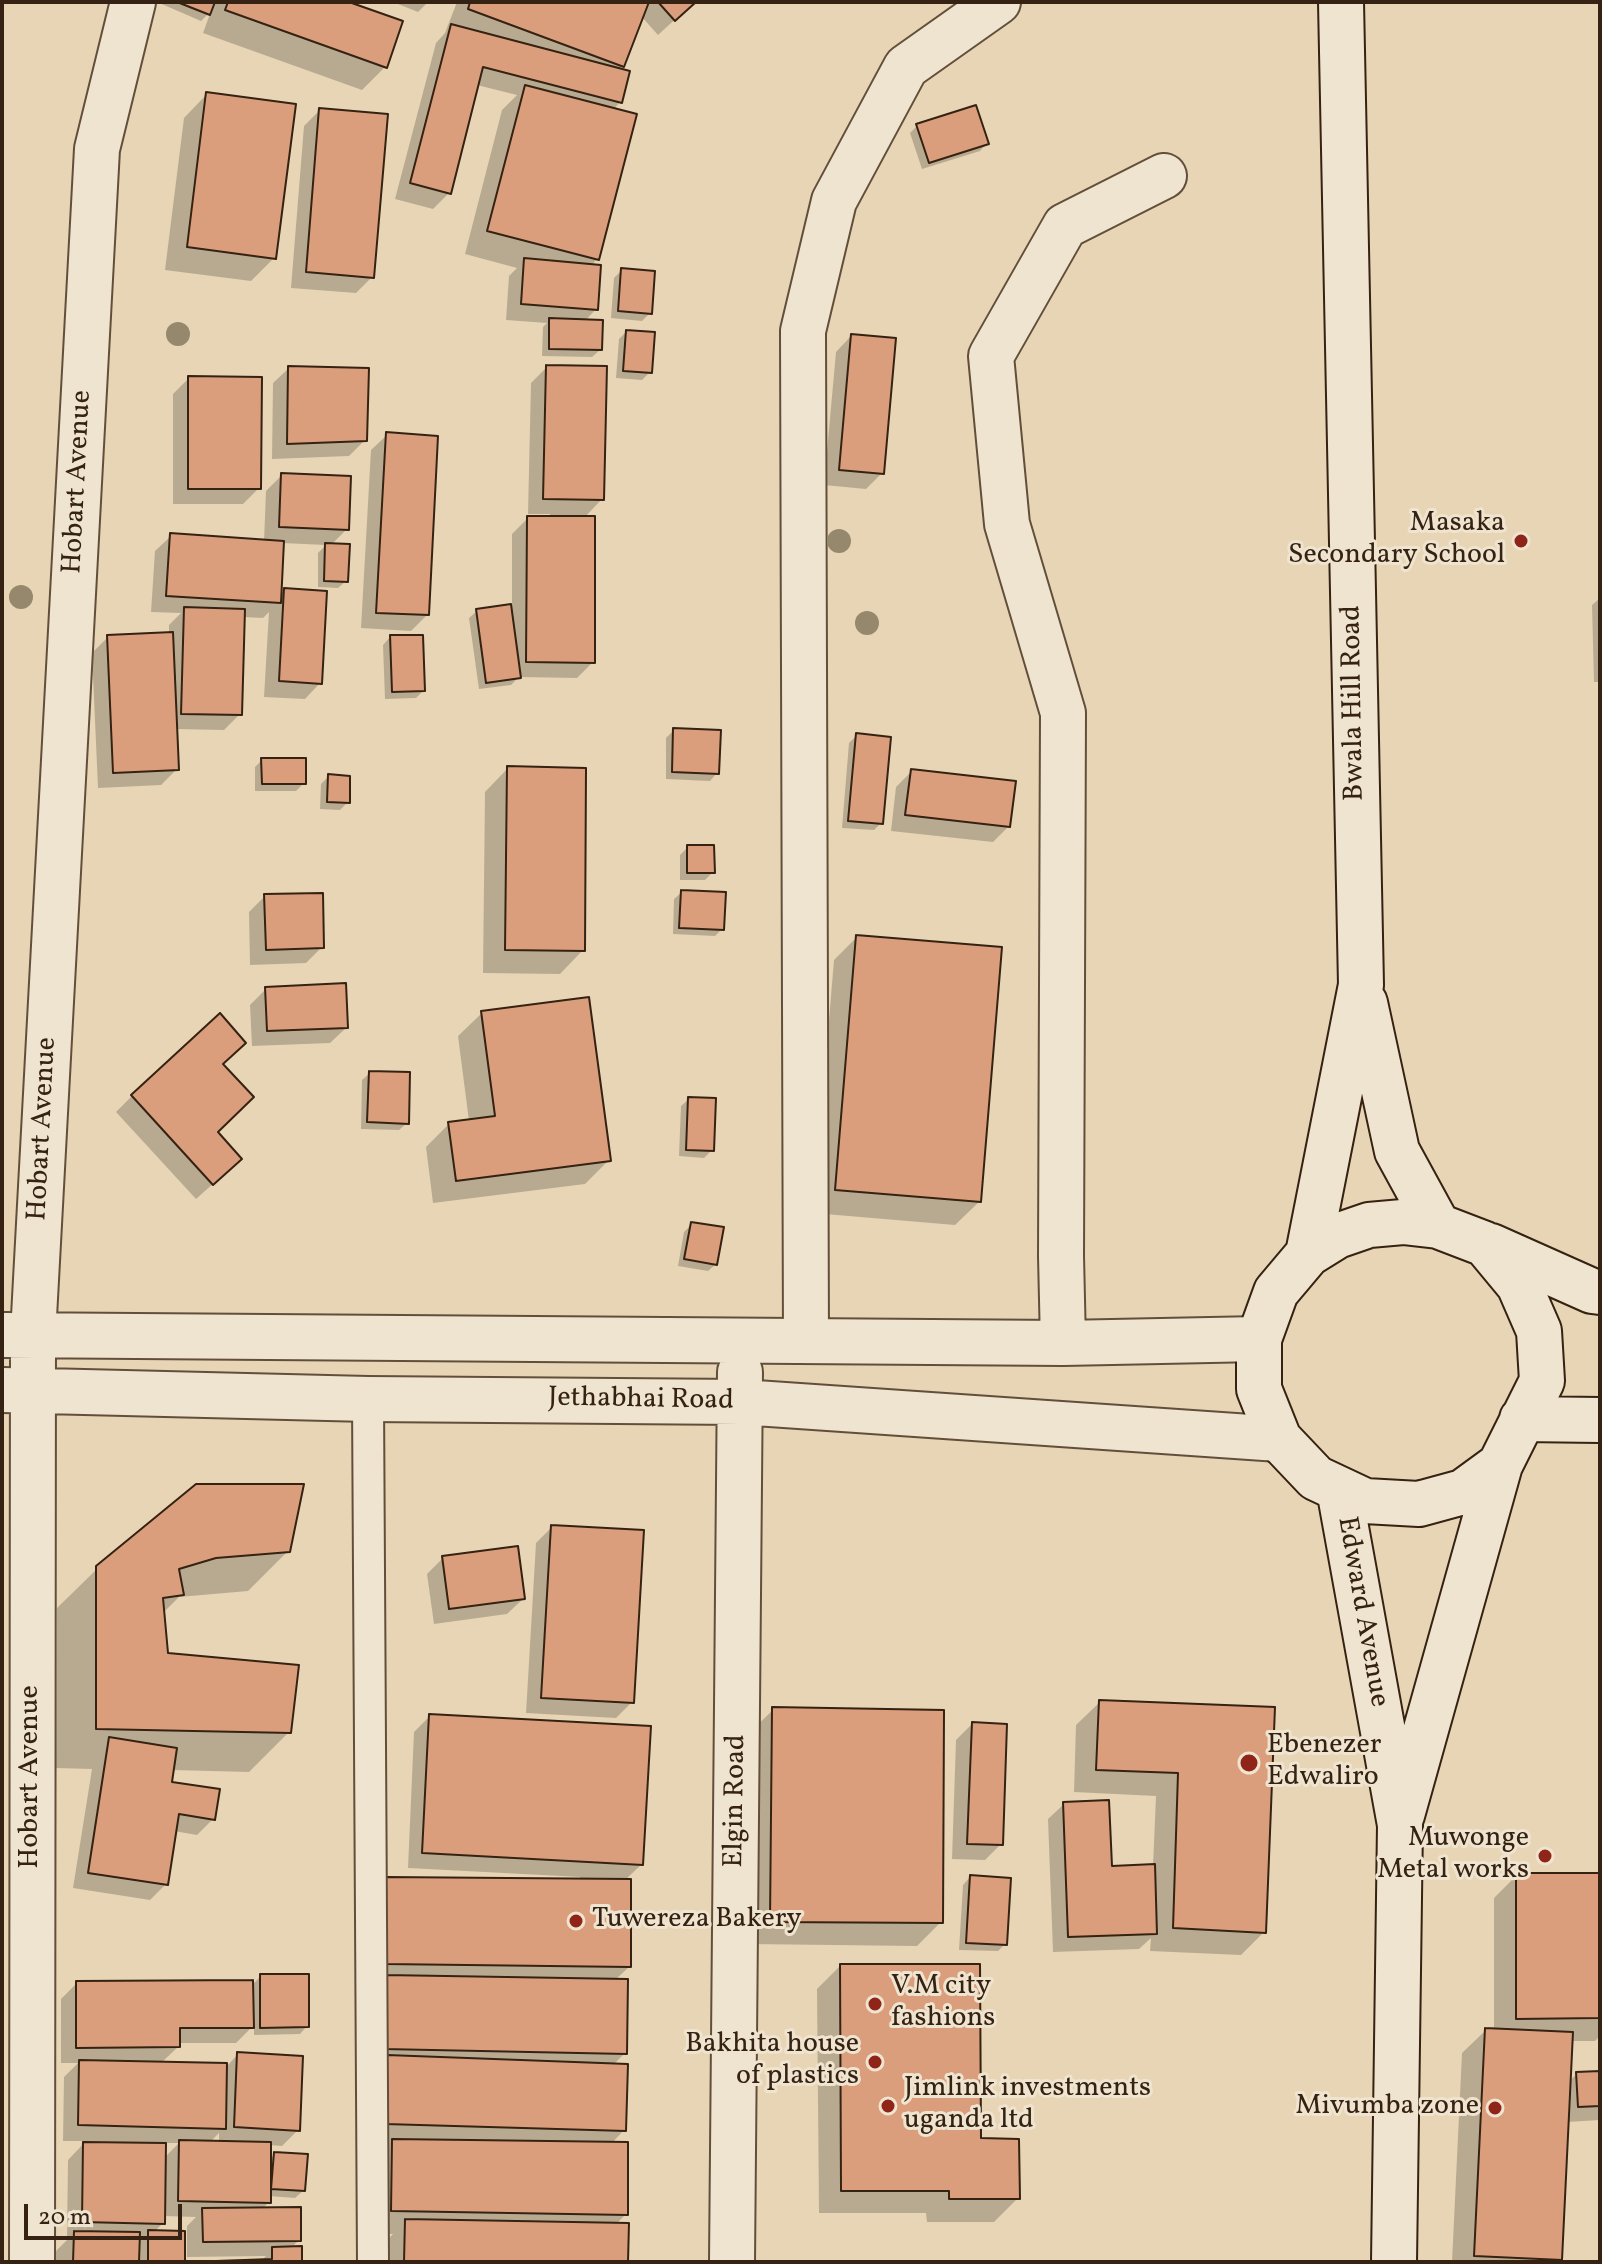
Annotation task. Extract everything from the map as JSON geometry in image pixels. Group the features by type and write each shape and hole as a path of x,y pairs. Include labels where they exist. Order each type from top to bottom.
{"street":[{"name":"Hobart Avenue","path":"32,2262 17,1335 97,149 133,2"},
{"path":"806,1341 803,331 834,201 906,67 998,2"},
{"name":"Bwala Hill Road","path":"1308,1254 1361,985 1341,2"},
{"path":"1063,1343 1063,713 1007,524 991,356 1065,226 1164,176"},
{"path":"1361,985 1397,1151 1438,1226"},
{"path":"1500,1465 1463,1492 1419,1504 1365,1501 1316,1478 1279,1439 1259,1389 1259,1339 1276,1292 1308,1254 1337,1236 1369,1225 1403,1222 1438,1226 1600,1292"},
{"path":"1400,1825 1500,1465 1542,1381 1539,1331 1519,1285 1485,1244"},
{"path":"17,1335 1063,1343 1259,1339"},
{"name":"Elgin Road","path":"732,2262 741,1402 738,1340"},
{"name":"Jethabhai Road","path":"17,1390 368,1399 741,1402 1279,1439"},
{"path":"1522,1419 1600,1420"},
{"name":"Edward Avenue","path":"1339,1489 1400,1825 1394,2262"}],"lane":[{"path":"368,1399 373,2262"}],"building":[{"path":"177,2 215,2 210,15"},
{"path":"228,2 349,2 403,21 387,68 225,10"},
{"path":"470,2 649,2 624,67 468,9"},
{"path":"658,2 696,2 675,21"},
{"path":"451,24 630,71 622,103 483,67 451,194 410,183"},
{"path":"525,85 637,114 599,260 487,231"},
{"path":"206,92 296,104 276,259 187,247"},
{"path":"976,105 989,144 929,163 916,124"},
{"path":"319,108 388,114 374,278 306,272"},
{"path":"524,258 601,265 598,310 521,304"},
{"path":"621,268 655,271 652,314 618,311"},
{"path":"549,318 603,320 602,350 549,349"},
{"path":"626,330 655,332 652,373 623,371"},
{"path":"851,334 896,338 884,474 839,470"},
{"path":"546,365 607,366 604,500 543,499"},
{"path":"288,366 369,368 367,441 287,444"},
{"path":"188,376 262,377 261,489 188,489"},
{"path":"386,432 438,436 429,615 376,613"},
{"path":"281,473 351,476 349,530 279,527"},
{"path":"527,516 595,516 595,663 526,662"},
{"path":"170,533 284,541 281,603 166,596"},
{"path":"325,543 350,544 348,582 324,581"},
{"path":"284,588 327,591 322,684 279,681"},
{"path":"511,604 521,678 486,683 476,609"},
{"path":"184,607 245,609 242,715 181,714"},
{"path":"173,632 179,770 113,773 107,635"},
{"path":"390,635 423,635 425,691 392,692"},
{"path":"673,728 721,730 719,774 672,772"},
{"path":"856,733 891,737 883,824 848,821"},
{"path":"261,758 306,758 306,784 262,784"},
{"path":"507,766 586,768 585,951 505,950"},
{"path":"911,769 1016,781 1010,827 905,815"},
{"path":"328,774 350,776 350,803 327,802"},
{"path":"687,845 714,845 715,873 687,873"},
{"path":"681,890 726,892 724,930 679,928"},
{"path":"323,893 324,948 266,950 264,894"},
{"path":"856,935 1002,947 981,1202 835,1190"},
{"path":"346,983 348,1028 267,1031 265,987"},
{"path":"589,997 611,1161 456,1181 448,1122 495,1116 481,1011"},
{"path":"220,1013 246,1043 223,1064 254,1097 218,1132 242,1159 213,1185 131,1095"},
{"path":"369,1071 410,1072 409,1124 367,1122"},
{"path":"688,1097 716,1098 714,1151 686,1150"},
{"path":"691,1222 724,1227 717,1265 684,1259"},
{"path":"196,1484 304,1484 290,1552 216,1558 179,1569 184,1595 163,1598 168,1653 299,1665 291,1733 96,1729 96,1566"},
{"path":"551,1525 644,1530 634,1703 541,1698"},
{"path":"518,1546 525,1599 449,1609 442,1556"},
{"path":"1099,1700 1275,1707 1266,1933 1173,1928 1178,1773 1096,1770"},
{"path":"772,1707 944,1710 943,1923 770,1922"},
{"path":"429,1714 651,1726 643,1865 422,1853"},
{"path":"972,1722 1007,1724 1003,1845 967,1844"},
{"path":"109,1737 177,1748 172,1782 220,1789 215,1820 179,1814 168,1885 88,1873"},
{"path":"1109,1800 1112,1866 1155,1864 1157,1934 1068,1937 1063,1802"},
{"path":"1516,1873 1600,1873 1600,2018 1516,2019"},
{"path":"970,1875 1011,1878 1007,1945 966,1943"},
{"path":"385,1877 631,1879 631,1967 384,1964"},
{"path":"840,1964 980,1964 981,2138 1019,2139 1020,2199 949,2199 949,2191 841,2191"},
{"path":"260,1974 309,1974 309,2027 260,2028"},
{"path":"385,1975 628,1979 627,2054 383,2049"},
{"path":"253,1980 254,2028 180,2028 180,2047 76,2048 76,1981"},
{"path":"1485,2028 1573,2032 1562,2260 1474,2256"},
{"path":"237,2052 303,2056 300,2131 234,2127"},
{"path":"387,2055 628,2064 626,2131 385,2124"},
{"path":"79,2060 227,2063 226,2129 78,2125"},
{"path":"1600,2071 1600,2106 1578,2107 1576,2072"},
{"path":"392,2139 628,2142 628,2215 391,2211"},
{"path":"179,2140 271,2142 271,2203 178,2201"},
{"path":"83,2142 166,2143 165,2224 82,2222"},
{"path":"274,2152 308,2154 305,2191 271,2189"},
{"path":"301,2207 301,2241 203,2242 202,2208"},
{"path":"405,2219 629,2223 628,2262 404,2262"},
{"path":"148,2230 185,2231 185,2262 148,2262"},
{"path":"74,2231 140,2232 139,2262 73,2262"},
{"path":"302,2246 302,2262 188,2262 272,2259 272,2247"}],"place":[{"name":"Masaka Secondary School","path":"1521,541"},
{"name":"Ebenezer Edwaliro","path":"1249,1763"},
{"name":"Muwonge Metal works","path":"1545,1856"},
{"name":"Tuwereza Bakery","path":"576,1921"},
{"name":"V.M city fashions","path":"875,2004"},
{"name":"Bakhita house of plastics","path":"875,2062"},
{"name":"Jimlink investments uganda ltd","path":"888,2106"},
{"name":"Mivumba zone","path":"1495,2108"}]}
